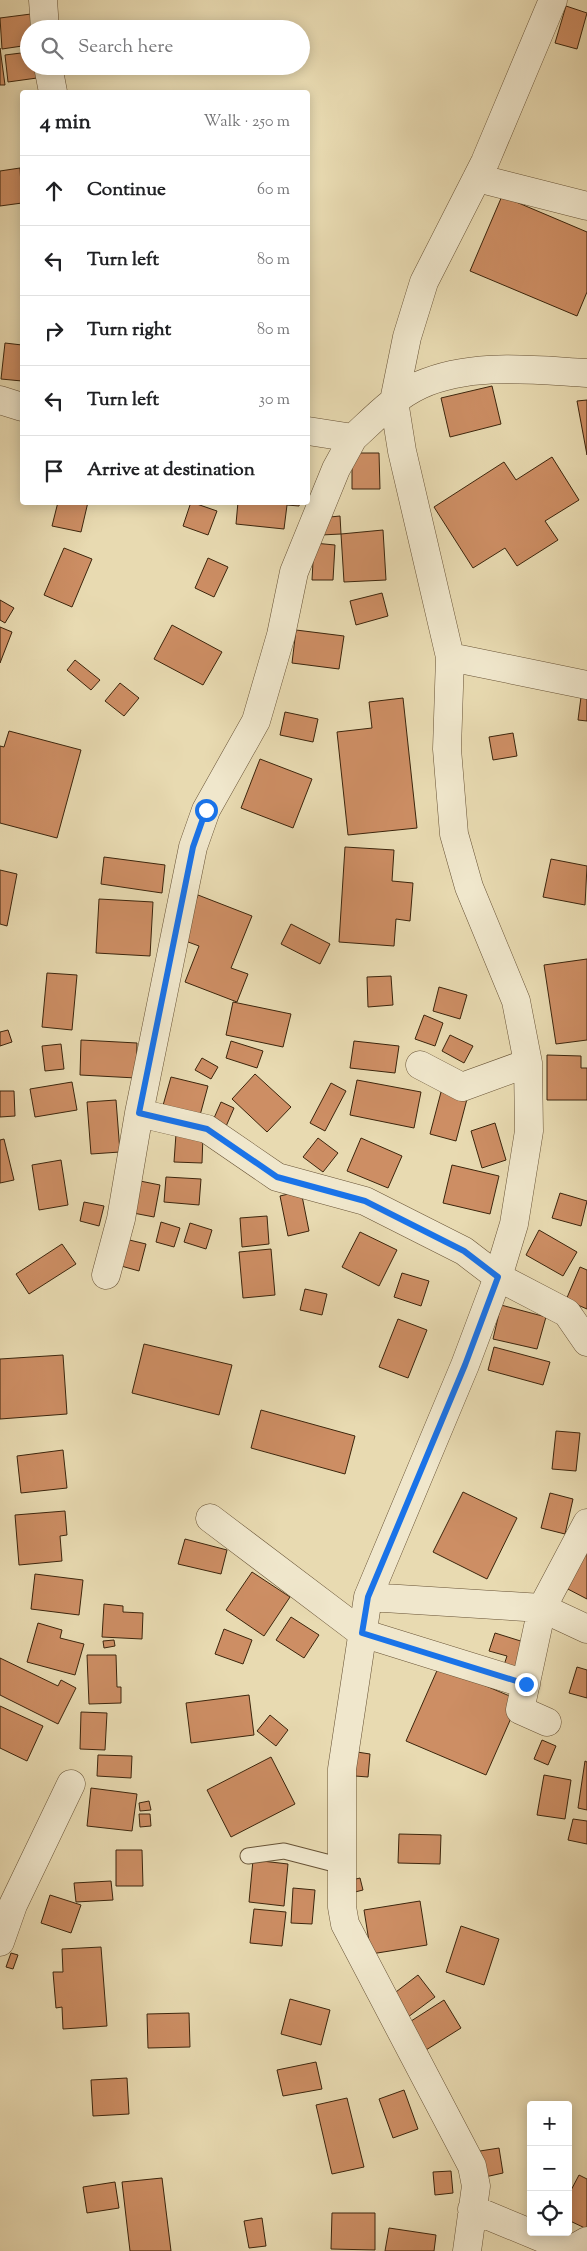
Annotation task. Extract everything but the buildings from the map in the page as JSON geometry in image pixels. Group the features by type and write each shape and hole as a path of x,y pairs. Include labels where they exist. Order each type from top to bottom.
{"street":[{"path":"44,0 45,20"},
{"path":"467,2251 476,2186 472,2166 345,1924 342,1907 342,1769 368,1597 465,1365 498,1277 514,1224 529,1131 528,1063 516,1001 469,887 454,834 447,749 450,657 402,451 394,401 407,337 424,282 477,178 553,0"},
{"path":"50,75 53,90"},
{"path":"477,178 587,206"},
{"path":"106,1276 121,1219 139,1113 193,847 206,810 256,721 281,635 294,572 336,469 353,438 394,401 420,385 493,368 587,373"},
{"path":"0,400 20,406"},
{"path":"310,431 353,438"},
{"path":"450,657 587,685"},
{"path":"420,1066 462,1087 528,1063"},
{"path":"139,1113 207,1129 277,1177 365,1201 464,1251 498,1277 568,1313 587,1342"},
{"path":"210,1518 362,1633 526,1684"},
{"path":"547,1722 520,1710 542,1608 587,1523"},
{"path":"368,1597 542,1608 587,1629"},
{"path":"0,1942 7,1898 71,1784"},
{"path":"472,2209 571,2250 587,2241"}],"lane":[{"path":"248,1856 284,1852 342,1866"}],"route":[{"path":"206,810 193,847 139,1113 207,1129 277,1177 365,1201 464,1251 498,1277 465,1365 435,1432 368,1597 362,1633 526,1684"}]}
